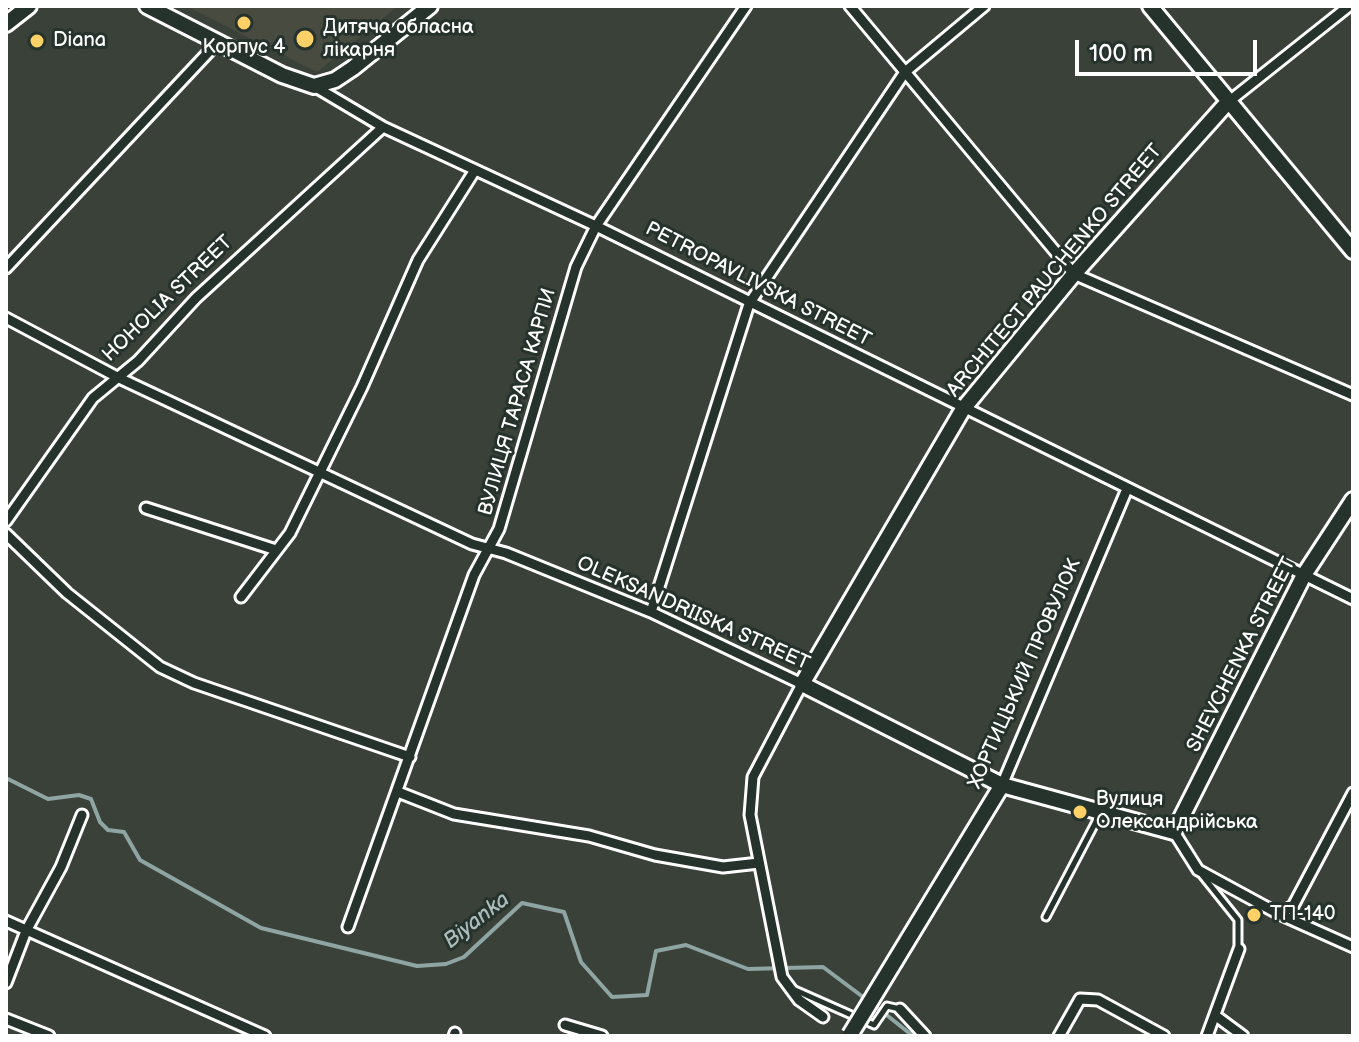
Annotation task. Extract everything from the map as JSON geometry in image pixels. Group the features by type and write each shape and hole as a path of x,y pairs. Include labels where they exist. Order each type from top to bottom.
{"street":[{"path":"6,24 29,6"},
{"name":"PETROPAVLIVSKA STREET","path":"147,6 282,75 314,86 383,127 596,226 1353,599"},
{"path":"314,86 335,80 353,68 430,6"},
{"name":"ВУЛИЦЯ ТАРАСА КАРПИ","path":"348,927 474,575 499,529 576,267 596,226 746,6"},
{"path":"850,6 1074,274 1353,395"},
{"path":"651,612 749,304 905,72 984,6"},
{"path":"1150,6 1227,103 1353,251"},
{"name":"ARCHITECT PAUCHENKO STREET","path":"784,982 750,815 753,777 802,684 963,409 1074,274 1227,103 1349,6"},
{"path":"6,268 218,42"},
{"name":"HOHOLIA STREET","path":"6,521 93,398 138,361 196,298 383,127"},
{"path":"241,597 290,533 322,472 418,260 475,170"},
{"name":"OLEKSANDRIISKA STREET","path":"6,318 117,377 488,548 651,612 1002,785 1174,832"},
{"name":"ХОРТИЦЬКИЙ ПРОВУЛОК","path":"849,1035 1002,785 1127,489"},
{"name":"SHEVCHENKA STREET","path":"1174,832 1304,575 1353,500"},
{"path":"146,508 276,550"},
{"path":"6,534 67,593 160,667 194,683 410,757"},
{"path":"398,792 454,814 589,836 655,855 723,867 759,863"},
{"path":"1279,914 1293,906 1353,793"},
{"path":"6,983 26,931 61,867 82,815"},
{"path":"1174,832 1198,870 1279,914 1353,947"},
{"path":"6,921 265,1036"},
{"path":"1207,1036 1239,949"},
{"path":"784,982 799,1000 823,1017"},
{"path":"1059,1036 1080,999 1098,1000 1164,1036"},
{"path":"900,1009 925,1036"},
{"path":"1216,1016 1243,1036"},
{"path":"6,1019 49,1036"},
{"path":"565,1025 602,1036"}],"lane":[{"path":"1046,917 1101,813"},
{"path":"1198,870 1238,920 1239,949"},
{"path":"784,982 874,1025 887,1006 900,1009"}],"shaded area":[{"name":"Дитяча обласна лікарня","path":"186,6 398,6 317,72"}],"waterway":[{"name":"Biyanka","path":"6,778 48,799 79,795 91,799 100,822 108,830 124,832 140,860 261,928 417,966 446,964 464,957 522,903 564,912 581,962 612,997 647,995 656,951 686,945 748,969 823,967 867,1000"},
{"name":"Biyanka","path":"874,1005 913,1036"}],"place":[{"name":"Корпус 4","path":"244,23"},
{"name":"Дитяча обласна лікарня","path":"305,39"},
{"name":"Diana","path":"37,41"},
{"name":"Вулиця Олександрійська","path":"1080,812"},
{"name":"ТП-140","path":"1254,915"}]}
